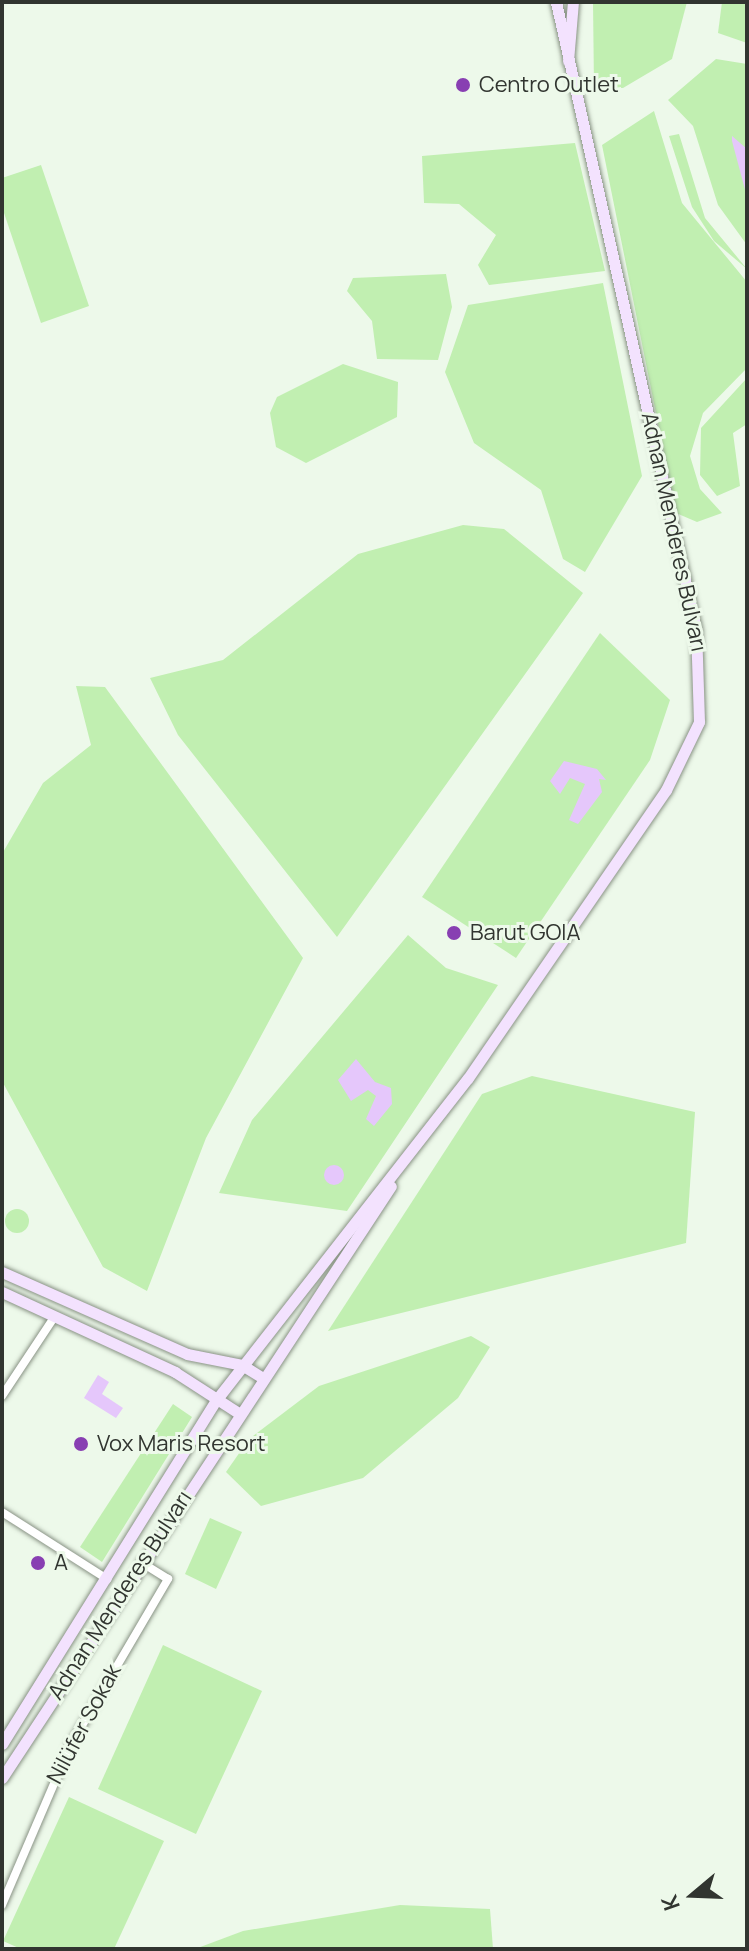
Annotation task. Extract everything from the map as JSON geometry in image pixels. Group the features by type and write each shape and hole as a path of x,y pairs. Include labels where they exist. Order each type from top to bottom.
{"main road":[{"name":"Adnan Menderes Bulvarı","path":"2,1778 237,1412 410,1155 666,790 703,700 696,629 621,273 568,70 556,2"},
{"name":"Adnan Menderes Bulvarı","path":"568,70 573,2"},
{"name":"Adnan Menderes Bulvarı","path":"2,1743 6,1728 107,1579 217,1399 410,1155"},
{"path":"2,1272 187,1354 242,1365 261,1377"},
{"path":"2,1292 55,1316 237,1412"}],"street":[{"path":"2,1396 55,1316"},
{"path":"2,1512 107,1579"},
{"name":"Nilüfer Sokak","path":"2,1905 70,1746 168,1579 141,1562"}],"green space":[{"path":"593,2 687,2 672,59 623,88 594,88"},
{"path":"722,2 747,2 747,43 718,33"},
{"path":"716,59 747,64 747,245 718,205 693,126 668,100"},
{"path":"654,111 682,203 747,282 747,368 703,413 690,456 700,489 722,513 697,522 676,513 602,145"},
{"path":"679,134 705,218 747,269 714,241 692,207 669,136"},
{"path":"575,143 605,271 489,285 478,265 496,235 459,204 424,203 422,156"},
{"path":"41,165 89,306 41,323 2,207 2,178"},
{"path":"446,274 452,307 438,360 377,359 372,321 347,291 353,278"},
{"path":"603,283 642,476 585,572 563,559 541,490 474,443 445,372 468,305"},
{"path":"343,364 398,382 397,417 306,463 276,447 270,413 277,397"},
{"path":"747,378 747,424 733,433 740,486 717,496 700,475 701,428"},
{"path":"463,525 504,529 583,593 337,937 178,735 150,678 223,660 358,554"},
{"path":"600,633 670,700 650,760 516,958 422,897"},
{"path":"76,686 105,687 303,958 206,1138 147,1291 103,1267 2,1081 2,854 43,783 91,745"},
{"path":"408,935 446,968 498,985 347,1211 219,1193 252,1120"},
{"path":"532,1076 695,1112 686,1243 328,1331 482,1094"},
{"path":"12,1209 22,1209 29,1216 29,1226 22,1233 12,1233 5,1226 5,1216"},
{"path":"471,1336 490,1347 458,1398 363,1478 261,1506 226,1472 249,1439 319,1386"},
{"path":"173,1404 192,1417 102,1562 80,1547"},
{"path":"210,1518 242,1532 216,1589 185,1574"},
{"path":"163,1645 262,1691 196,1834 98,1789"},
{"path":"69,1797 164,1841 114,1949 21,1949 3,1941"},
{"path":"400,1905 490,1909 493,1949 195,1949 243,1931"}],"shaded area":[{"path":"732,136 747,149 747,197 732,141"},
{"path":"564,761 597,769 606,780 599,779 602,792 578,824 569,820 585,784 570,778 560,794 550,781"},
{"path":"356,1059 375,1082 391,1088 392,1104 374,1126 366,1119 376,1096 368,1090 351,1101 338,1080"},
{"path":"334,1165 341,1168 344,1175 341,1182 334,1185 327,1182 324,1175 327,1168"},
{"path":"98,1375 109,1382 102,1394 123,1408 116,1418 84,1398"}],"place":[{"name":"Centro Outlet","path":"463,85"},
{"name":"Barut GOIA","path":"454,933"},
{"name":"Vox Maris Resort","path":"81,1444"},
{"name":"A","path":"38,1563"}]}
